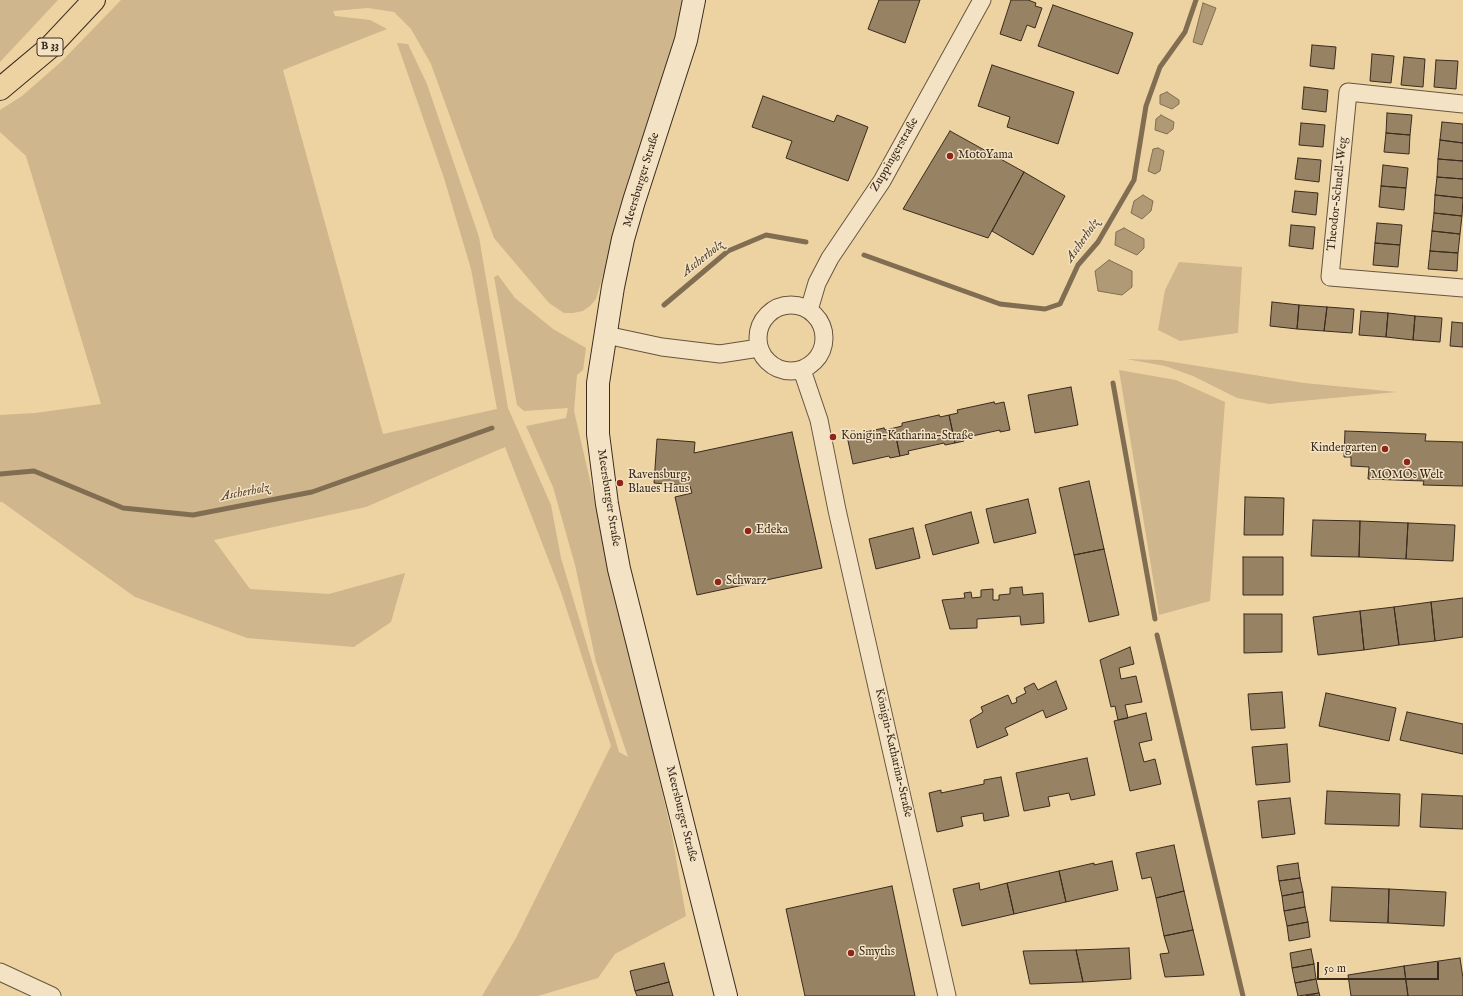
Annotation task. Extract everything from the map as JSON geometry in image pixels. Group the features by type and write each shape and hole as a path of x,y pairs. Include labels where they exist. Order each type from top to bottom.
{"main road":[{"name":"B 33","path":"0,89 49,48 94,0"}],"street":[{"name":"Meersburger Straße","path":"694,0 686,40 625,232 613,287 598,383 598,434 608,512 619,569 726,996"},
{"name":"Zuppingerstraße","path":"809,310 817,283 830,258 882,181 982,0"},
{"name":"Theodor-Schnell-Weg","path":"1463,104 1348,92 1330,277 1463,288"},
{"path":"792,305 809,310 819,319 824,329 825,339 823,350 818,359 810,366 802,370 790,372 780,370 767,362 759,348 758,338 760,327 764,318 772,311 782,306 792,305"},
{"path":"606,335 662,347 720,354 759,348"},
{"name":"Königin-Katharina-Straße","path":"802,370 819,420 837,510 947,996"},
{"path":"0,972 52,996"}],"shaded area":[{"path":"0,0 58,0 0,62"},
{"path":"121,0 683,0 676,33 596,299 583,311 573,313 564,313 549,303 494,238 431,64 411,29 394,12 368,8 333,11 335,16 370,20 387,29 283,70 383,434 497,409 471,269 444,178 397,43 408,44 427,84 479,237 508,408 551,505 561,558 619,752 628,757 596,662 575,565 553,487 526,426 566,418 568,408 524,411 517,405 494,277 498,275 515,298 553,329 586,348 583,370 577,375 574,411 672,835 686,916 615,954 598,978 538,996 482,996 516,938 611,746 561,592 505,447 366,507 214,540 250,589 329,594 405,573 391,622 354,647 247,638 135,597 0,502 0,415 35,413 101,404 26,156 0,132 0,110 22,96 62,61"},
{"path":"1203,3 1216,8 1202,45 1193,42"},
{"path":"1167,92 1179,100 1179,104 1172,109 1160,104 1160,95"},
{"path":"1161,115 1174,122 1173,129 1167,134 1155,130 1156,119"},
{"path":"1158,148 1164,151 1160,171 1155,174 1148,171 1153,149"},
{"path":"1143,195 1153,201 1151,211 1142,219 1131,213 1134,201"},
{"path":"1124,228 1144,239 1144,248 1137,255 1115,245 1116,232"},
{"path":"1109,260 1132,271 1132,287 1122,295 1098,291 1095,271"},
{"path":"1179,262 1242,267 1238,333 1180,341 1158,330 1165,290"},
{"path":"1126,359 1161,360 1304,383 1397,392 1269,404 1237,398 1193,376 1165,366"},
{"path":"1119,370 1176,380 1225,402 1210,601 1159,615"}],"building":[{"path":"879,0 920,0 905,43 868,29"},
{"path":"1011,0 1028,0 1036,3 1035,6 1042,8 1035,28 1027,25 1021,41 1000,34"},
{"path":"1053,5 1133,33 1118,74 1038,46"},
{"path":"1312,45 1336,47 1334,69 1310,66"},
{"path":"1372,54 1394,56 1391,83 1370,81"},
{"path":"1404,57 1425,59 1423,87 1401,85"},
{"path":"1436,60 1458,61 1456,89 1434,87"},
{"path":"992,65 1074,92 1058,144 1007,127 1010,117 978,106"},
{"path":"1304,87 1328,90 1326,112 1302,109"},
{"path":"763,96 834,122 837,115 868,127 848,181 786,158 792,141 752,127"},
{"path":"1387,113 1412,115 1410,135 1386,133"},
{"path":"1442,122 1463,124 1463,143 1440,140"},
{"path":"1301,123 1325,125 1323,147 1299,145"},
{"path":"950,131 1024,172 988,238 903,209"},
{"path":"1386,133 1410,135 1409,154 1384,152"},
{"path":"1440,140 1463,143 1463,161 1438,159"},
{"path":"1298,158 1321,160 1319,182 1295,179"},
{"path":"1438,159 1463,161 1463,179 1437,177"},
{"path":"1383,165 1408,168 1406,188 1381,186"},
{"path":"1024,172 1065,196 1033,255 992,231"},
{"path":"1437,177 1463,179 1463,198 1435,195"},
{"path":"1381,186 1406,188 1404,210 1379,207"},
{"path":"1295,191 1318,193 1316,215 1292,212"},
{"path":"1435,195 1463,198 1462,216 1434,213"},
{"path":"1434,213 1462,216 1460,234 1432,231"},
{"path":"1377,223 1402,225 1400,245 1375,243"},
{"path":"1291,225 1315,227 1313,249 1289,246"},
{"path":"1432,231 1460,234 1458,253 1430,251"},
{"path":"1375,243 1400,245 1398,267 1373,265"},
{"path":"1430,251 1458,253 1457,271 1428,269"},
{"path":"1272,302 1299,305 1297,329 1270,326"},
{"path":"1299,305 1327,307 1324,331 1297,329"},
{"path":"1327,307 1354,309 1352,333 1324,331"},
{"path":"1361,311 1388,313 1386,337 1359,335"},
{"path":"1388,313 1415,316 1413,340 1386,337"},
{"path":"1415,316 1442,318 1440,342 1413,340"},
{"path":"1452,322 1463,323 1463,347 1450,346"},
{"path":"1071,387 1078,425 1035,433 1028,395"},
{"path":"994,402 995,404 1004,402 1010,430 1000,432 1000,430 963,438 964,441 955,443 949,415 958,413 957,410"},
{"path":"939,415 940,417 949,415 955,443 945,445 944,443 908,451 909,454 900,456 894,428 902,426 902,423"},
{"path":"884,428 885,430 894,428 900,456 890,458 889,456 853,464 847,436"},
{"name":"Kindergarten","path":"1345,431 1426,434 1425,441 1463,442 1463,486 1423,485 1424,481 1368,479 1369,467 1351,466 1351,457 1344,457"},
{"name":"Edeka","path":"792,432 822,568 697,595 675,497 692,493 690,486 654,483 657,439 695,442 694,453"},
{"path":"1089,481 1104,549 1074,555 1059,488"},
{"path":"1245,497 1284,498 1283,535 1244,535"},
{"path":"1028,499 1036,533 994,543 986,509"},
{"path":"971,512 979,543 933,555 925,525"},
{"path":"1313,520 1360,521 1359,557 1311,556"},
{"path":"1360,521 1408,523 1406,559 1359,557"},
{"path":"1408,523 1455,525 1453,561 1406,559"},
{"path":"913,528 920,558 876,569 869,539"},
{"path":"1104,549 1119,615 1089,622 1074,555"},
{"path":"1243,557 1283,557 1283,595 1243,595"},
{"path":"1022,587 1023,595 1043,593 1044,623 1021,625 1020,616 977,619 977,628 950,629 942,600 965,598 964,593 971,592 972,598 981,597 981,590 993,589 993,600 999,600 999,595 1010,594 1010,588"},
{"path":"1463,598 1463,637 1435,641 1431,602"},
{"path":"1431,602 1435,641 1399,645 1394,607"},
{"path":"1394,607 1399,645 1364,650 1360,611"},
{"path":"1360,611 1364,650 1318,655 1313,617"},
{"path":"1244,614 1282,614 1282,652 1244,653"},
{"path":"1130,647 1134,664 1119,668 1121,679 1136,676 1142,702 1125,705 1128,718 1118,720 1115,706 1111,707 1100,660"},
{"path":"1056,681 1067,709 1046,718 1043,710 1005,728 1008,735 977,748 970,720 983,712 981,707 1008,695 1012,704 1017,702 1016,698 1026,693 1024,688 1034,683 1038,690"},
{"path":"1282,692 1285,728 1251,730 1248,694"},
{"path":"1326,693 1396,708 1389,741 1319,726"},
{"path":"1407,712 1463,724 1463,754 1400,740"},
{"path":"1146,713 1152,740 1139,743 1144,762 1155,759 1161,784 1130,791 1114,721"},
{"path":"1287,744 1290,782 1256,785 1252,747"},
{"path":"1087,758 1095,795 1071,800 1069,793 1048,797 1050,806 1024,811 1016,773"},
{"path":"1001,777 1009,816 984,821 983,813 961,817 963,826 937,832 929,793 941,790 941,793 984,784 984,780"},
{"path":"1327,791 1400,794 1399,826 1325,824"},
{"path":"1422,794 1463,796 1463,829 1420,827"},
{"path":"1290,798 1295,834 1262,838 1258,801"},
{"path":"1174,845 1184,891 1156,898 1151,877 1142,879 1136,853"},
{"path":"1112,861 1118,890 1066,902 1059,871 1094,863 1094,865"},
{"path":"1298,863 1300,878 1279,881 1277,866"},
{"path":"1059,871 1066,902 1014,914 1007,883"},
{"path":"1300,878 1303,892 1282,896 1279,881"},
{"path":"979,883 980,890 1007,883 1014,914 962,926 953,889"},
{"name":"Smyths","path":"892,886 915,996 805,996 786,909"},
{"path":"1332,887 1389,889 1388,923 1330,921"},
{"path":"1389,889 1446,892 1444,926 1388,923"},
{"path":"1184,891 1193,930 1164,936 1156,898"},
{"path":"1303,892 1305,907 1284,911 1282,896"},
{"path":"1305,907 1308,922 1287,926 1284,911"},
{"path":"1308,922 1310,937 1289,941 1287,926"},
{"path":"1193,930 1204,975 1165,977 1160,954 1169,953 1164,936"},
{"path":"1129,948 1131,979 1083,982 1076,950"},
{"path":"1311,949 1314,964 1292,968 1290,953"},
{"path":"1076,950 1083,982 1030,984 1023,951"},
{"path":"1460,958 1463,978 1463,996 1408,996 1404,966"},
{"path":"664,963 669,982 635,991 630,971"},
{"path":"1314,964 1316,979 1295,983 1292,968"},
{"path":"1404,966 1408,996 1351,996 1348,975"},
{"path":"1316,979 1319,993 1298,996 1295,983"},
{"path":"669,982 673,996 637,996 635,991"},
{"path":"1319,993 1320,996 1305,996"}],"waterway":[{"name":"Ascherholz","path":"864,255 1000,304 1045,309 1060,304 1078,265 1098,242 1134,180 1146,106 1160,67 1185,32 1196,0"},
{"name":"Ascherholz","path":"664,305 728,251 766,235 806,242"},
{"path":"1113,383 1155,619"},
{"name":"Ascherholz","path":"0,474 34,471 123,508 193,515 312,492 492,428"},
{"path":"1157,635 1243,996"}],"place":[{"name":"MotoYama","path":"950,156"},
{"name":"Königin-Katharina-Straße","path":"833,437"},
{"name":"Kindergarten","path":"1385,449"},
{"name":"MOMOs Welt","path":"1407,462"},
{"name":"Ravensburg, Blaues Haus","path":"620,483"},
{"name":"Edeka","path":"748,531"},
{"name":"Schwarz","path":"718,582"},
{"name":"Smyths","path":"851,953"}]}
